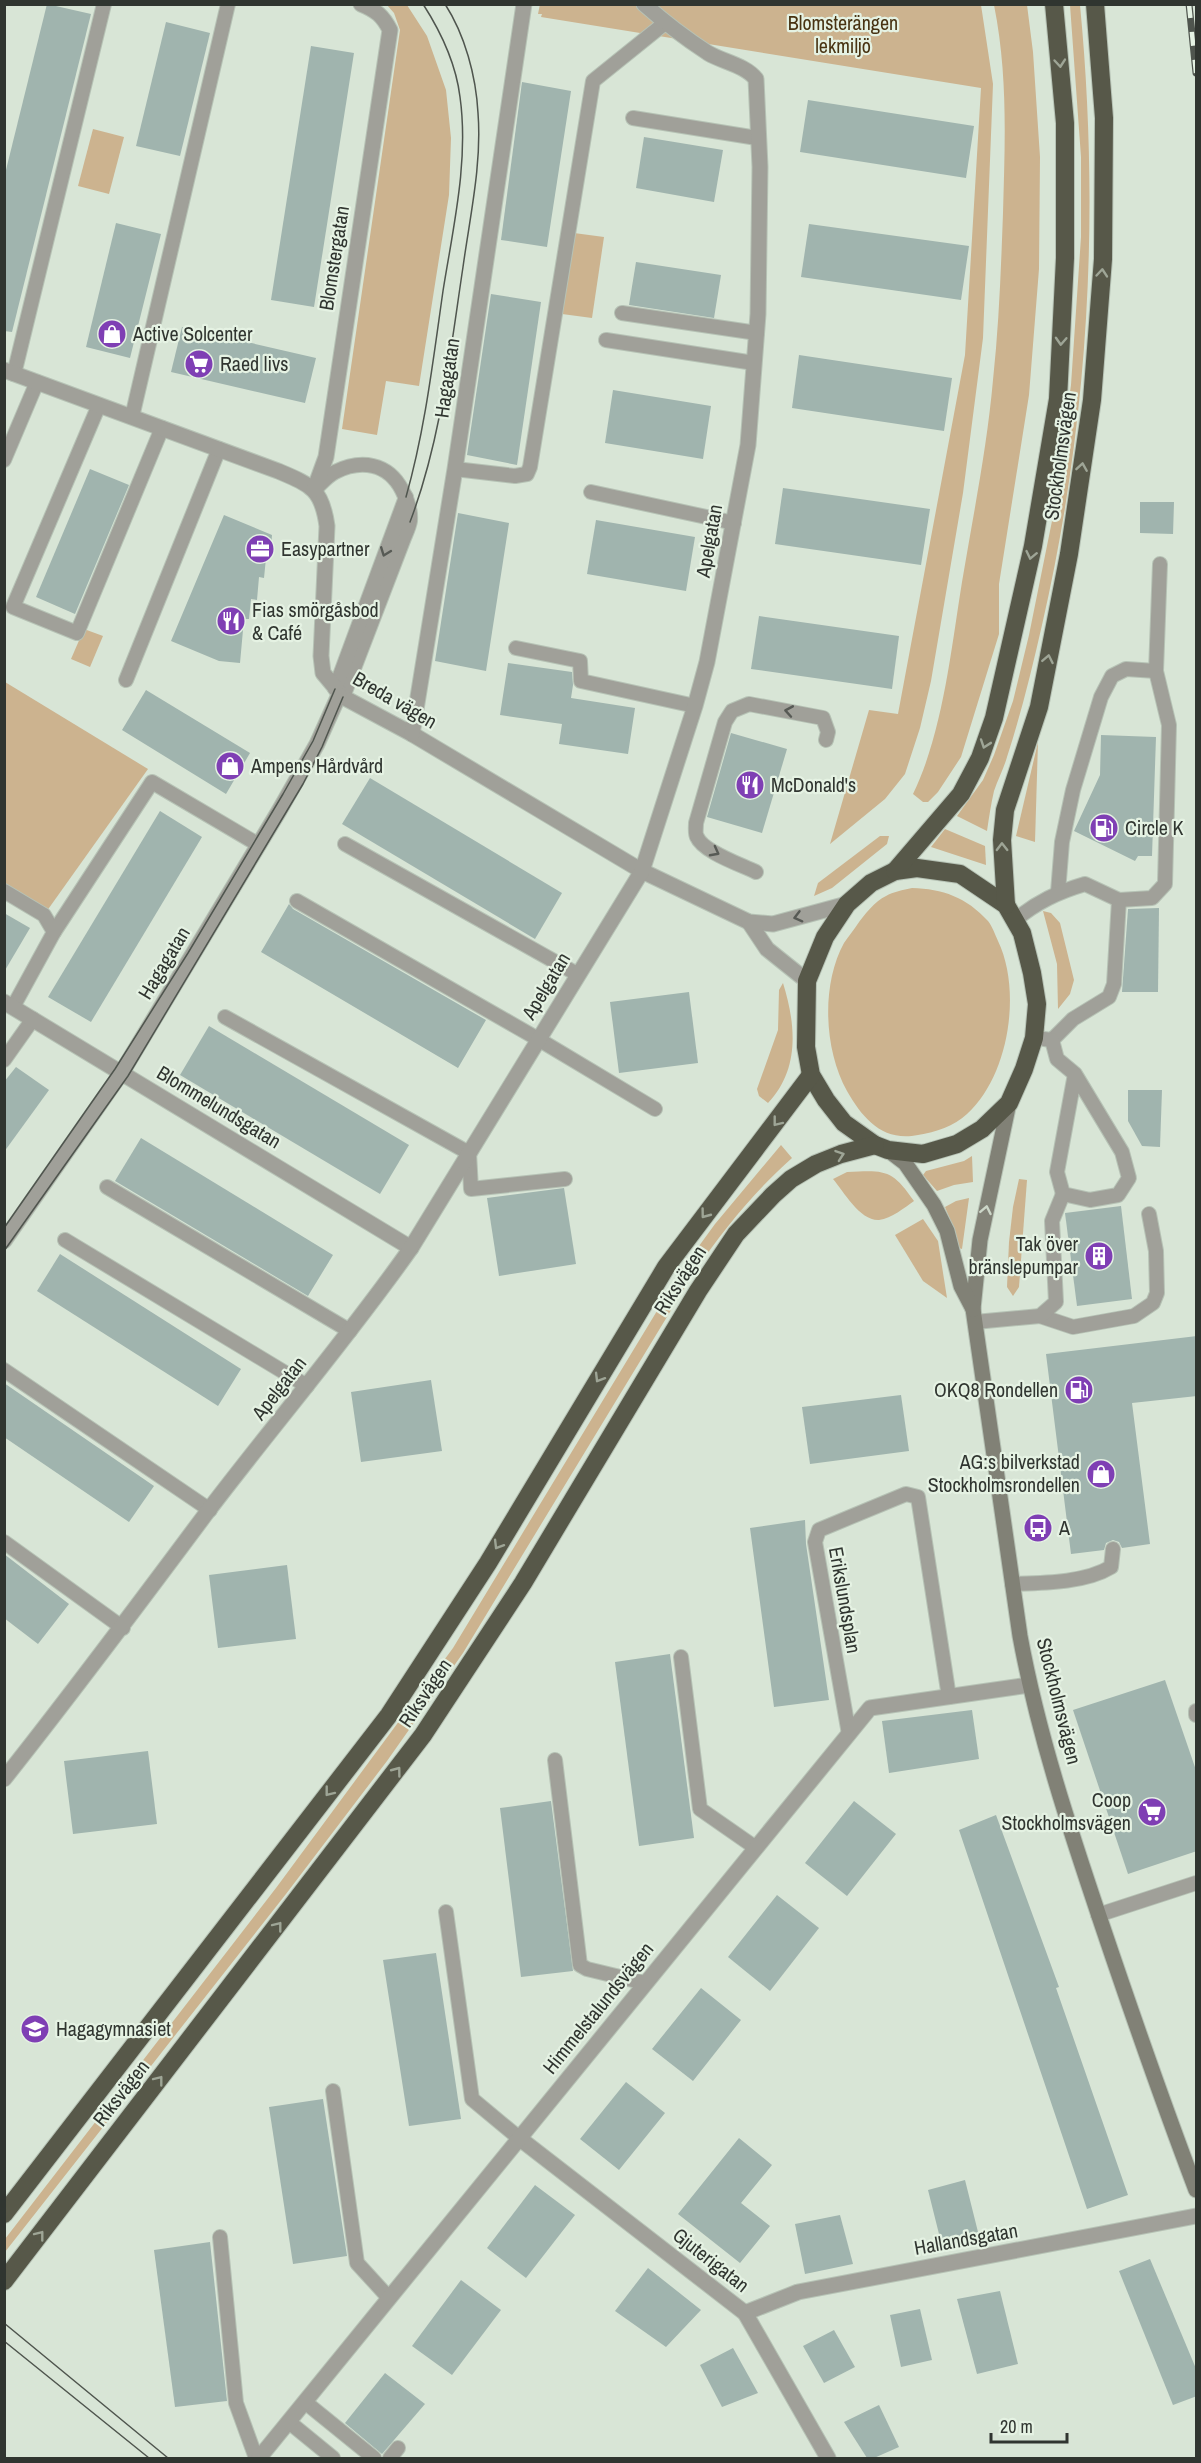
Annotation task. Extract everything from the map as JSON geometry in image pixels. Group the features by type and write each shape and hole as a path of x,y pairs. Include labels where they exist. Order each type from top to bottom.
{"highway":[{"name":"Stockholmsvägen","path":"895,871 961,794 980,759 994,718 1033,546 1058,399 1065,258 1065,123 1054,4"},
{"name":"Stockholmsvägen","path":"1009,1103 1034,1038 1037,1004 1022,933 1010,912 1002,840 1005,810 1039,707 1069,554 1092,400 1103,259 1104,118 1095,4"},
{"path":"1009,1103 982,1129 957,1144 922,1154 881,1147 844,1123 826,1100 811,1075 806,1047 807,981 825,937 847,904 872,883 895,871 917,868 960,874 1010,912"},
{"name":"Riksvägen","path":"4,2214 388,1715 482,1572 666,1267 811,1075"},
{"name":"Riksvägen","path":"4,2281 423,1736 487,1640 692,1300 736,1234 791,1179 816,1164 841,1154 881,1147"}],"main road":[{"name":"Stockholmsvägen","path":"1009,1103 980,1239 974,1316 1012,1584 1029,1685 1098,1915 1156,2086 1197,2190"},
{"name":"Stockholmsvägen","path":"881,1147 905,1163 934,1205 947,1231 961,1286 974,1316"}],"street":[{"name":"Blomstergatan","path":"314,490 326,457 390,30 384,18 361,4"},
{"name":"Hagagatan","path":"412,734 455,469 524,4"},
{"path":"644,4 666,23"},
{"name":"Apelgatan","path":"4,1779 123,1628 210,1510 350,1331 411,1248 642,870 707,662 748,445 757,333 760,167 756,79 751,72 710,54 666,23"},
{"path":"9,372 278,471 300,480 314,490"},
{"name":"Breda vägen","path":"314,490 324,505 327,526 321,656 323,673 339,694 412,734 642,870 749,922 773,924 847,904"},
{"name":"Hagagatan","path":"4,1241 122,1072 317,744 339,694"},
{"path":"749,922 767,949 807,981"},
{"name":"Blommelundsgatan","path":"9,1005 411,1248"},
{"name":"Himmelstalundsvägen","path":"257,2458 289,2422 870,1708 1029,1685"},
{"name":"Gjuterigatan","path":"519,2138 746,2313 828,2458"},
{"name":"Hallandsgatan","path":"746,2313 798,2292 1197,2216"}],"lane":[{"path":"9,372 104,4"},
{"path":"132,417 228,4"},
{"path":"455,469 515,476 527,474 593,81 666,23"},
{"path":"633,118 758,138"},
{"path":"622,312 757,333"},
{"path":"606,340 754,363"},
{"path":"4,460 37,382"},
{"path":"99,405 14,607 77,633 162,428"},
{"path":"126,680 219,449"},
{"path":"314,490 332,473 361,465 376,465 397,480 406,498 339,694"},
{"path":"591,492 734,523"},
{"path":"1010,912 1058,892 1085,884 1119,900 1152,898 1164,884 1169,725 1156,671 1160,564"},
{"path":"516,648 580,661 581,681 694,706"},
{"path":"1058,892 1062,842 1073,789 1101,697 1112,676 1126,669 1156,671"},
{"path":"756,872 713,852 702,845 696,837 696,823 725,722 732,711 749,704 823,718 827,724 826,740"},
{"path":"9,1005 152,782 259,845"},
{"path":"345,844 577,974"},
{"path":"4,891 45,915 54,932"},
{"path":"1052,1040 1073,1019 1108,997 1114,984 1119,900"},
{"path":"297,901 655,1109"},
{"path":"225,1017 469,1153 471,1189 565,1179"},
{"path":"4,1060 33,1019"},
{"path":"1034,1038 1052,1040"},
{"path":"1052,1040 1057,1059 1075,1074 1122,1152 1129,1178 1118,1195 1090,1200 1063,1194"},
{"path":"1040,1316 1056,1302 1052,1221 1063,1194 1057,1172 1075,1074"},
{"path":"107,1187 350,1331"},
{"path":"974,1316 1040,1316 1073,1327 1134,1316 1153,1303 1157,1293 1156,1251 1149,1214"},
{"path":"65,1240 307,1386"},
{"path":"4,1370 210,1510"},
{"name":"Erikslundsplan","path":"849,1734 815,1542 819,1530 906,1494 918,1497 948,1697"},
{"path":"4,1542 123,1628"},
{"path":"1012,1584 1046,1583 1101,1574 1111,1567 1113,1549"},
{"path":"681,1657 700,1809 756,1848"},
{"path":"555,1760 580,1965 587,1969 645,1983"},
{"path":"1098,1915 1197,1883"},
{"path":"446,1912 472,2099 519,2138"},
{"path":"333,2091 357,2263 389,2298"},
{"path":"220,2237 236,2403 257,2458"},
{"path":"305,2402 374,2458"},
{"path":"289,2422 333,2458"}],"green space":[{"name":"Blomsterängen lekmiljö","path":"540,4 981,5 993,84 983,338 963,493 931,681 920,728 905,774 885,799 830,844 869,710 898,714 965,355 981,88 541,17 542,14 538,14"},
{"path":"387,5 407,5 427,36 446,90 451,138 449,195 419,386 386,381 377,435 342,429 400,30 394,13"},
{"path":"994,5 1027,5 1033,52 1040,157 1039,269 1029,395 999,584 999,634 961,757 938,792 928,802 923,802 913,794 932,744 945,690 983,456 995,359 1005,134 1002,57"},
{"path":"1070,5 1080,5 1089,161 1089,239 1080,394 1071,471 1042,625 1017,724 994,791 987,831 957,816 983,780 1013,701 1052,521 1071,385 1081,237 1081,157"},
{"path":"93,129 124,137 109,194 78,186"},
{"path":"574,233 604,237 592,318 562,314"},
{"path":"84,629 103,636 90,667 71,659"},
{"path":"5,682 148,769 44,915 5,891"},
{"path":"1038,742 1035,842 1016,836"},
{"path":"945,829 985,846 986,865 931,847"},
{"path":"880,836 889,836 887,844 832,888 814,896 818,883"},
{"path":"912,888 934,890 953,896 971,906 988,921 1005,961 1010,1008 1002,1056 981,1098 967,1114 951,1125 931,1132 906,1136 884,1132 867,1119 853,1101 839,1075 828,1017 832,978 844,943 878,901 892,893"},
{"path":"1043,911 1051,913 1060,923 1074,980 1070,994 1058,1009 1057,964"},
{"path":"783,983 791,1015 792,1046 786,1076 768,1103 759,1096 757,1089 778,1030 779,990"},
{"path":"781,1145 792,1158 739,1213 693,1274 463,1653 387,1761 286,1894 5,2252 5,2239 276,1888 453,1648 683,1268 715,1224"},
{"path":"972,1156 973,1182 937,1191 923,1175 926,1171 964,1161"},
{"path":"870,1171 893,1177 914,1201 889,1217 879,1220 865,1216 853,1205 833,1179 847,1172"},
{"path":"1019,1179 1027,1180 1019,1287 1013,1296 1007,1287 1009,1242"},
{"path":"969,1198 962,1249 959,1248 945,1207"},
{"path":"923,1219 938,1241 947,1298 923,1281 895,1235"}],"building":[{"path":"47,4 91,14 12,332 4,331 4,178"},
{"path":"166,22 210,33 180,156 136,146"},
{"path":"311,46 354,53 314,307 271,300"},
{"path":"522,82 571,91 547,247 501,240"},
{"path":"808,100 974,126 966,178 800,152"},
{"path":"644,137 723,150 714,202 636,188"},
{"path":"116,223 161,234 130,358 86,347"},
{"path":"809,224 969,246 961,300 801,277"},
{"path":"636,262 721,275 714,318 629,305"},
{"path":"491,294 541,302 517,465 467,455"},
{"path":"182,327 316,358 305,403 171,372"},
{"path":"799,355 952,378 944,431 792,408"},
{"path":"613,390 711,406 703,459 605,443"},
{"path":"90,469 129,485 75,614 36,597"},
{"path":"783,488 930,509 921,565 775,544"},
{"path":"1140,502 1174,502 1173,534 1140,533"},
{"path":"458,513 509,523 486,671 435,661"},
{"path":"224,515 272,535 270,558 266,558 264,578 259,577 257,600 251,599 249,619 244,619 240,663 219,661 171,641"},
{"path":"596,520 695,537 686,591 587,574"},
{"path":"759,616 899,636 892,689 751,669"},
{"path":"508,663 572,672 571,698 635,708 628,754 559,744 562,724 500,715"},
{"path":"146,690 250,753 226,794 122,730"},
{"path":"731,733 787,749 762,833 707,817"},
{"path":"1101,735 1156,737 1152,856 1138,856 1135,861 1074,831 1100,775"},
{"path":"370,778 562,893 535,939 342,824"},
{"path":"160,811 202,837 91,1022 48,997"},
{"path":"289,904 293,909 486,1020 458,1068 261,952"},
{"path":"1159,908 1158,992 1122,992 1128,909"},
{"path":"4,913 30,928 4,972"},
{"path":"689,992 698,1063 619,1073 610,1002"},
{"path":"209,1026 409,1145 380,1194 180,1075"},
{"path":"16,1067 49,1090 4,1152 4,1082"},
{"path":"1128,1090 1162,1090 1160,1147 1142,1146 1128,1121"},
{"path":"141,1138 333,1255 308,1296 115,1181"},
{"path":"564,1188 576,1264 499,1276 487,1198"},
{"name":"Tak över bränslepumpar","path":"1121,1206 1132,1299 1077,1306 1065,1213"},
{"path":"60,1254 241,1369 218,1406 37,1291"},
{"name":"AG:s bilverkstad Stockholmsrondellen","path":"1197,1336 1197,1396 1132,1403 1150,1544 1122,1548 1119,1542 1113,1540 1106,1543 1104,1550 1071,1554 1046,1354"},
{"path":"431,1380 442,1451 361,1462 351,1392"},
{"path":"4,1383 154,1486 129,1522 4,1437"},
{"path":"901,1395 909,1451 810,1464 802,1407"},
{"path":"805,1520 806,1544 829,1700 774,1707 750,1528"},
{"path":"4,1554 69,1604 38,1644 4,1618"},
{"path":"287,1565 296,1639 218,1648 209,1575"},
{"path":"670,1654 694,1838 639,1846 615,1662"},
{"name":"Coop Stockholmsvägen","path":"1165,1680 1197,1773 1197,1851 1128,1874 1073,1710"},
{"path":"972,1710 979,1759 889,1773 882,1721"},
{"path":"148,1751 157,1824 73,1834 64,1761"},
{"path":"551,1801 573,1971 521,1977 500,1808"},
{"path":"854,1801 896,1834 847,1896 805,1863"},
{"path":"996,1815 1059,1987 1056,1988 1128,2195 1087,2209 959,1830"},
{"path":"777,1895 819,1928 770,1991 728,1957"},
{"path":"436,1953 461,2119 409,2126 383,1960"},
{"path":"701,1988 741,2020 693,2081 652,2049"},
{"path":"626,2082 665,2113 619,2170 580,2139"},
{"path":"323,2099 347,2256 293,2264 269,2107"},
{"path":"739,2138 772,2165 741,2203 770,2226 740,2263 678,2214"},
{"path":"965,2180 978,2232 941,2242 928,2190"},
{"path":"535,2185 575,2215 526,2278 487,2248"},
{"path":"840,2215 853,2264 805,2274 795,2224"},
{"path":"210,2242 227,2401 175,2407 154,2250"},
{"path":"1150,2259 1197,2371 1197,2396 1173,2405 1119,2271"},
{"path":"648,2268 701,2310 666,2347 615,2311"},
{"path":"461,2280 501,2310 452,2375 412,2346"},
{"path":"1000,2291 1018,2364 977,2374 957,2299"},
{"path":"920,2309 932,2360 901,2367 890,2315"},
{"path":"834,2330 855,2367 824,2383 803,2346"},
{"path":"733,2348 758,2393 722,2407 700,2365"},
{"path":"385,2373 425,2404 382,2454 345,2423"},
{"path":"879,2405 899,2447 874,2458 867,2458 844,2422"}],"tram line":[{"path":"406,497 428,395 459,194 463,145 460,97 455,72 442,37 423,4"},
{"path":"410,522 430,460 437,428 449,364 477,171 479,132 475,85 464,42 445,4"},
{"path":"4,1228 115,1069 188,953 313,741 335,689"},
{"path":"4,1251 128,1076 303,784 322,747 343,697"},
{"path":"4,2323 168,2458"},
{"path":"4,2341 149,2458"}],"railway":[{"path":"1189,4 1196,73"}],"place":[{"name":"Active Solcenter","path":"112,334"},
{"name":"Raed livs","path":"199,364"},
{"name":"Easypartner","path":"260,549"},
{"name":"Fias smörgåsbod & Café","path":"231,621"},
{"name":"Ampens Hårdvård","path":"230,766"},
{"name":"McDonald's","path":"750,785"},
{"name":"Circle K","path":"1104,828"},
{"name":"Tak över bränslepumpar","path":"1099,1256"},
{"name":"OKQ8 Rondellen","path":"1079,1390"},
{"name":"AG:s bilverkstad Stockholmsrondellen","path":"1101,1474"},
{"name":"A","path":"1038,1528"},
{"name":"Coop Stockholmsvägen","path":"1152,1812"},
{"name":"Hagagymnasiet","path":"35,2029"}]}
